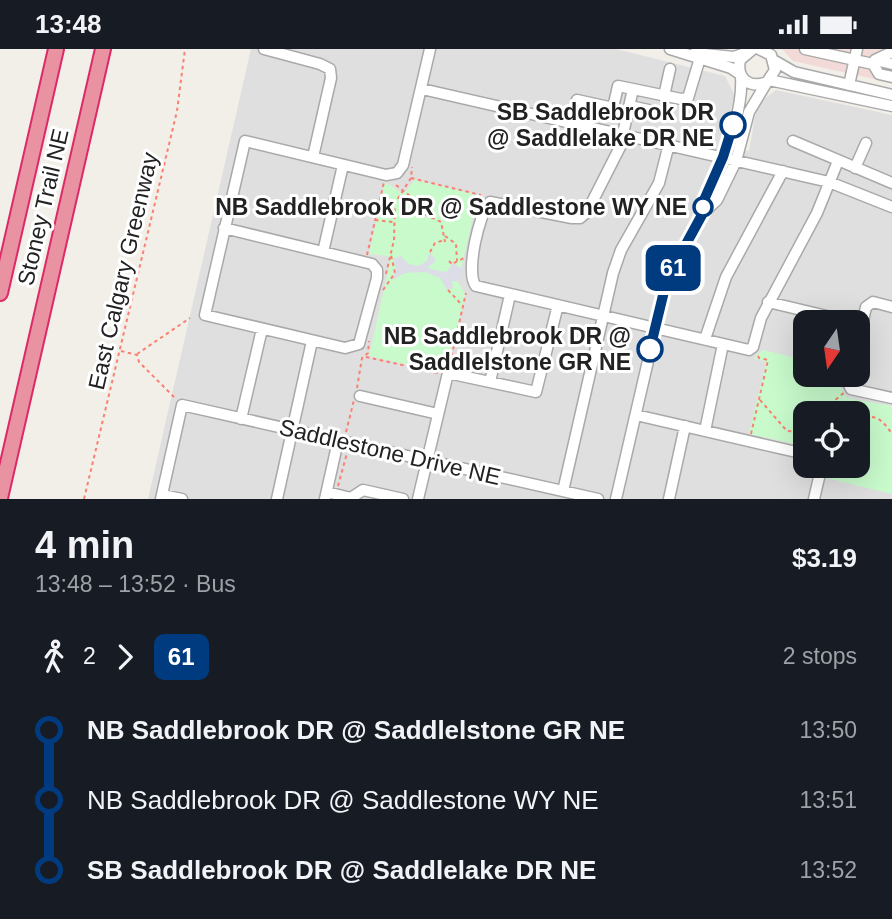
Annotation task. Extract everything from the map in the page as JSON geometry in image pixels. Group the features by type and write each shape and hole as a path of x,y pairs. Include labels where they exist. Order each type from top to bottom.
{"highway":[{"name":"Stoney Trail NE","path":"0,293 56,49"},
{"name":"Stoney Trail NE","path":"0,498 103,49"},
{"path":"0,261 13,209 23,193"},
{"path":"8,499 39,329"}],"street":[{"path":"264,49 330,69 331,78 313,157"},
{"path":"224,228 369,263 375,267 377,278 359,344 349,348 312,341 205,314 224,228 244,141 386,175 400,171 430,49"},
{"path":"670,49 734,57 751,50 771,55 794,72 892,95"},
{"path":"805,49 855,60 892,64"},
{"path":"849,85 857,49"},
{"path":"703,213 704,200 723,157 741,98 740,60 751,50"},
{"path":"874,62 892,52"},
{"path":"689,53 731,68 757,85 768,81 892,106"},
{"path":"616,499 667,279 703,213 717,200 736,161 749,112 775,70 771,55"},
{"path":"577,100 613,108 618,86 688,98 700,58"},
{"path":"874,62 879,74 892,77"},
{"path":"664,96 670,69"},
{"path":"422,89 830,182 892,207"},
{"path":"633,89 624,134 587,212 580,218 496,201 485,207 470,277 476,286 749,350 754,347 768,302 817,213 838,161"},
{"path":"630,106 653,111"},
{"path":"793,141 892,183"},
{"path":"855,168 866,143"},
{"path":"563,491 621,250 659,183 669,144"},
{"path":"323,252 344,165"},
{"path":"705,339 726,277 783,171"},
{"path":"490,381 510,295"},
{"path":"768,302 802,310"},
{"path":"864,310 873,302 892,307"},
{"path":"418,499 447,373 536,392 558,305"},
{"path":"242,419 262,329"},
{"path":"276,499 312,341"},
{"path":"705,431 723,344"},
{"path":"851,389 892,398"},
{"path":"360,396 438,414"},
{"path":"182,405 162,497 182,499"},
{"name":"Saddlestone Drive NE","path":"182,405 293,430 342,437 427,461 598,499"},
{"path":"636,415 793,451"},
{"path":"668,499 685,426"},
{"path":"342,437 329,495 351,498 363,490 403,499"},
{"path":"814,499 819,478"}],"path":[{"name":"East Calgary Greenway","path":"83,499 177,111 185,49"},
{"path":"391,254 395,265 394,277 387,288 381,291 391,254 394,203 411,178 412,166"},
{"path":"411,178 481,195"},
{"path":"367,255 384,181"},
{"path":"396,185 416,200 424,214 441,222 445,241 435,243 430,252"},
{"path":"375,220 394,222"},
{"path":"445,235 456,244 454,263"},
{"path":"449,261 454,263 467,257"},
{"path":"384,261 387,269"},
{"path":"448,290 454,299 463,305"},
{"path":"449,365 466,293"},
{"path":"120,351 137,355 190,318"},
{"path":"342,437 362,358 370,340"},
{"path":"749,441 768,360 759,358 754,347"},
{"path":"137,355 139,362 182,405"},
{"path":"365,356 438,373"},
{"path":"835,401 836,397 851,389"},
{"path":"759,399 787,431 793,431"},
{"path":"870,417 880,419 892,434"},
{"path":"329,495 347,453"}],"shaded area":[{"path":"251,49 616,49 725,76 735,96 720,144 749,151 757,105 776,90 892,115 892,499 148,499"},
{"path":"782,49 892,49 892,83 793,61"},
{"path":"430,252 436,261 428,267 430,269 447,272 453,262 460,268 465,266 459,281 452,281 453,288 447,290 440,278 425,272 405,273 392,280 396,269 393,259 401,256 408,264 418,266 427,261"}],"green space":[{"path":"415,180 478,195 458,282 465,294 449,362 436,371 369,356 390,262 388,256 369,254 385,182 403,194"},
{"path":"763,350 793,357 793,387 840,387 847,398 864,401 793,401 793,443 749,434 766,362 754,358"},
{"path":"870,402 892,406 892,494 826,478 870,478"}],"bus line":[{"name":"61","path":"650,349 667,279 703,213 704,200 716,176 733,125"}],"place":[{"name":"SB Saddlebrook DR @ Saddlelake DR NE","path":"733,125"},
{"name":"NB Saddlebrook DR @ Saddlestone WY NE","path":"703,207"},
{"name":"NB Saddlebrook DR @ Saddlelstone GR NE","path":"650,349"}]}
